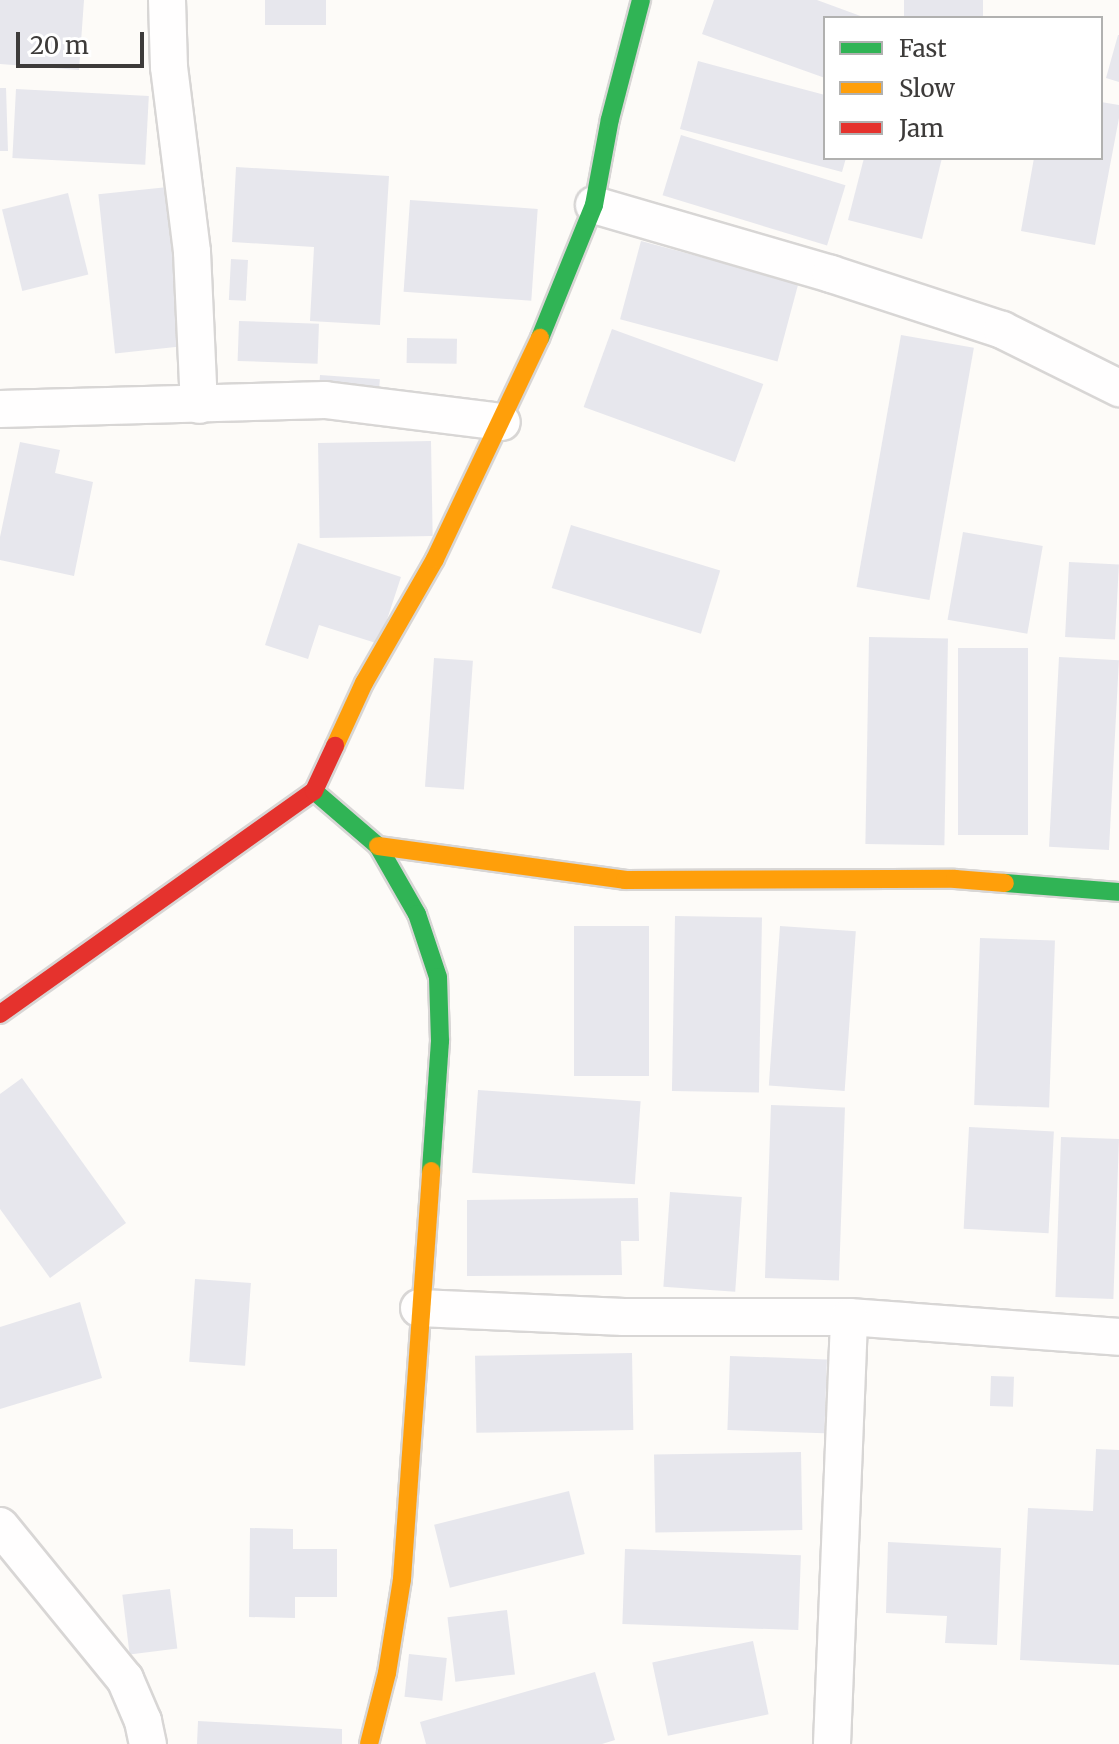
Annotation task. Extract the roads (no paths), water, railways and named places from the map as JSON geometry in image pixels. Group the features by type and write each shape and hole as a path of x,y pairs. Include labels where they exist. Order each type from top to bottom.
{"street":[{"path":"167,0 169,67 192,252 199,405"},
{"path":"0,1014 314,791 364,683 435,559 549,320 594,205 610,119 641,0"},
{"path":"594,205 831,274 1002,330 1119,388"},
{"path":"0,409 325,400 502,422"},
{"path":"314,791 378,846 417,914 438,977 440,1041 402,1579 387,1673 369,1744"},
{"path":"378,846 625,880 955,879 1119,892"},
{"path":"419,1308 624,1317 849,1317 1119,1337"},
{"path":"832,1744 849,1317"},
{"path":"0,1526 125,1679 143,1721 148,1744"}]}
